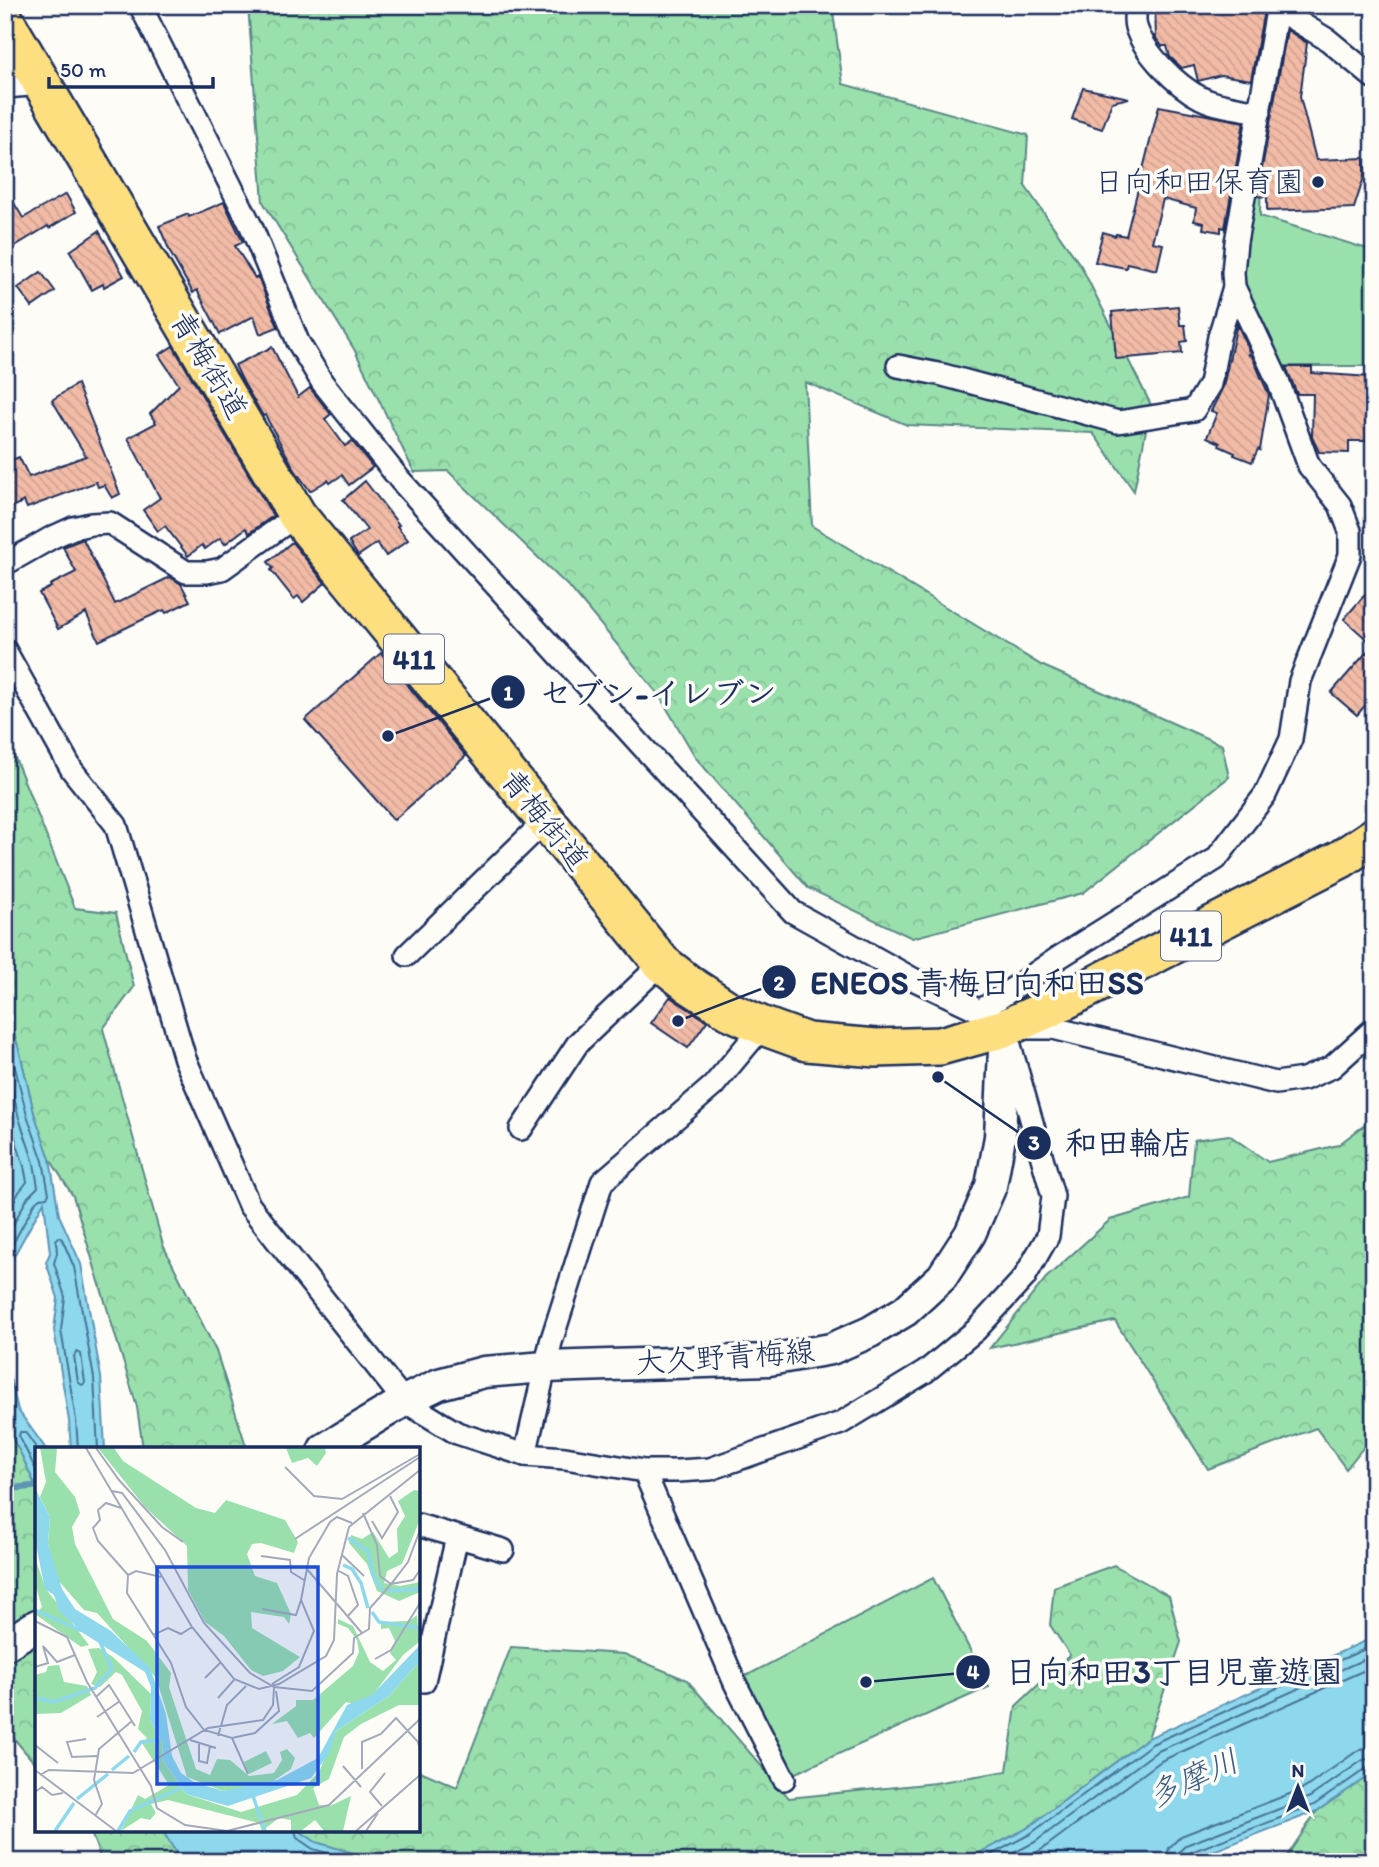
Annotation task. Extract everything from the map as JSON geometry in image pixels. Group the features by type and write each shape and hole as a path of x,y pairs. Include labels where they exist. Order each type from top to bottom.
{"highway":[{"name":"青梅街道","path":"5,21 297,514 662,963 730,1011 807,1042 876,1048 940,1046 992,1019 1062,1002 1329,866 1374,837"}],"main road":[{"name":"大久野青梅線","path":"327,1447 404,1401 439,1384 484,1372 545,1367 769,1360 831,1349 870,1332 905,1311 942,1277 970,1234 991,1186 1000,1137 992,1019"},
{"path":"5,1645 35,1626"}],"street":[{"path":"140,5 251,226 298,342 322,382 400,480 793,912 992,1019 1054,1028 1276,1083 1304,1079 1332,1067 1374,1029"},
{"path":"1136,5 1137,29 1147,48 1176,82 1211,102 1260,111"},
{"path":"898,366 943,375 1118,422 1194,410 1210,384 1219,337 1234,287 1236,242 1277,7 1328,40 1374,78"},
{"path":"5,87 43,84"},
{"path":"992,1019 1058,958 1216,859 1265,795 1291,740 1300,681 1350,555 1350,531 1340,505 1309,466 1278,381 1234,287"},
{"path":"5,564 73,528 110,523 186,572 207,572 222,569 297,514"},
{"path":"5,650 72,770 116,825 185,1059 249,1205 404,1401 457,1433 525,1455 565,1458 645,1471 710,1469 841,1423 925,1372 976,1330 1024,1278 1048,1236 1053,1196 992,1019"},
{"path":"407,955 545,821"},
{"path":"521,1129 579,1043 662,963"},
{"path":"525,1455 551,1342 602,1182 713,1086 763,1026"},
{"path":"645,1471 735,1683 784,1779"},
{"path":"420,1526 503,1550"},
{"path":"420,1680 424,1681 457,1537"}],"green space":[{"path":"248,5 832,5 843,84 1028,135 1025,186 1081,266 1151,405 1134,491 1093,433 907,425 805,382 812,526 1041,665 1222,745 1229,777 1083,893 912,938 808,888 696,758 659,695 572,590 448,471 414,472 354,349 263,202"},
{"path":"1257,163 1261,164 1260,216 1374,251 1374,366 1278,366 1239,281"},
{"path":"5,733 75,908 116,913 134,987 103,1029 163,1245 216,1351 246,1447 143,1447 137,1407 73,1196 50,1159 34,1113 5,1004"},
{"path":"1374,1118 1374,1434 1346,1469 1316,1428 1208,1469 1115,1321 990,1348 1046,1278 1110,1220 1189,1197 1194,1140 1229,1135 1268,1162 1338,1145"},
{"path":"5,1425 35,1484 35,1764 5,1728"},
{"path":"1114,1565 1169,1596 1181,1642 1148,1738 1026,1829 962,1862 383,1862 315,1842 301,1832 420,1832 420,1771 457,1787 511,1647 624,1654 687,1680 789,1798 935,1783 1007,1771 1016,1706 1070,1655 1050,1625 1054,1587"},
{"path":"933,1578 989,1687 789,1776 744,1677"},
{"path":"1374,1772 1374,1862 1283,1862 1317,1811"},
{"path":"91,1832 163,1832 182,1862 102,1862"}],"water":[{"path":"5,1004 34,1113 50,1159 59,1215 81,1264 101,1377 105,1447 71,1447 54,1330 58,1298 46,1262 50,1253 44,1202 5,1272"},
{"path":"5,1357 18,1410 45,1447 35,1447 35,1485 5,1425"},
{"name":"多摩川","path":"1374,1637 1374,1772 1317,1811 1185,1862 962,1862 1026,1829 1148,1738"},
{"path":"163,1832 301,1832 316,1842 383,1862 182,1862"}],"building":[{"path":"1155,5 1265,5 1251,80 1221,75 1198,81 1194,65 1182,68 1170,57 1167,46 1162,46 1156,38"},
{"path":"1287,30 1307,43 1300,97 1316,160 1364,158 1364,177 1354,208 1267,211 1267,197 1257,196"},
{"path":"1083,88 1129,98 1112,102 1102,129 1072,119"},
{"path":"1159,106 1244,122 1225,228 1221,227 1221,232 1203,229 1204,223 1194,221 1196,208 1163,199 1152,242 1163,244 1157,270 1127,263 1126,268 1095,262 1103,232 1126,236"},
{"path":"5,188 23,218 66,194 76,212 5,252"},
{"path":"224,202 243,242 235,246 255,278 258,277 278,327 260,334 254,316 220,334 197,290 193,293 159,226"},
{"path":"99,231 124,276 92,290 70,251"},
{"path":"41,272 55,291 32,307 18,288"},
{"path":"1178,306 1180,325 1185,325 1187,341 1181,342 1182,353 1116,359 1112,312"},
{"path":"1237,324 1269,395 1260,450 1258,449 1252,462 1234,455 1235,453 1219,446 1220,443 1207,437 1217,413 1211,411 1223,387"},
{"path":"173,346 273,516 249,533 246,528 225,544 220,538 205,549 202,545 188,556 165,526 158,531 143,510 160,498 128,438 156,423 150,414 179,385 159,355"},
{"path":"272,347 298,397 310,388 331,414 325,419 345,446 352,441 373,467 349,485 342,475 310,491 243,382 235,365"},
{"path":"1286,367 1312,367 1312,373 1370,377 1368,417 1374,417 1374,441 1349,441 1349,453 1319,452 1312,437 1313,394 1297,394"},
{"path":"77,384 120,494 112,498 104,485 98,487 96,482 27,508 24,501 5,511 5,463 19,457 29,477 86,456 52,400"},
{"path":"365,481 408,540 386,556 377,543 358,556 349,542 367,530 343,500"},
{"path":"83,539 115,604 170,577 181,584 190,601 166,613 164,610 99,641 86,613 58,629 39,593 76,572 63,547"},
{"path":"292,542 325,583 303,602 298,596 294,599 271,570 273,568 268,562"},
{"path":"1374,584 1374,695 1357,715 1331,693 1373,645 1344,619"},
{"path":"381,653 466,756 394,820 305,720"},
{"path":"670,997 707,1021 688,1048 651,1023"}],"waterway":[{"path":"5,1489 35,1486"}],"place":[{"name":"日向和田保育園","path":"1318,182"},
{"name":"セブン-イレブン","path":"388,736"},
{"name":"ENEOS 青梅日向和田SS","path":"678,1021"},
{"name":"和田輪店","path":"938,1077"},
{"name":"日向和田3丁目児童遊園","path":"866,1682"}]}
